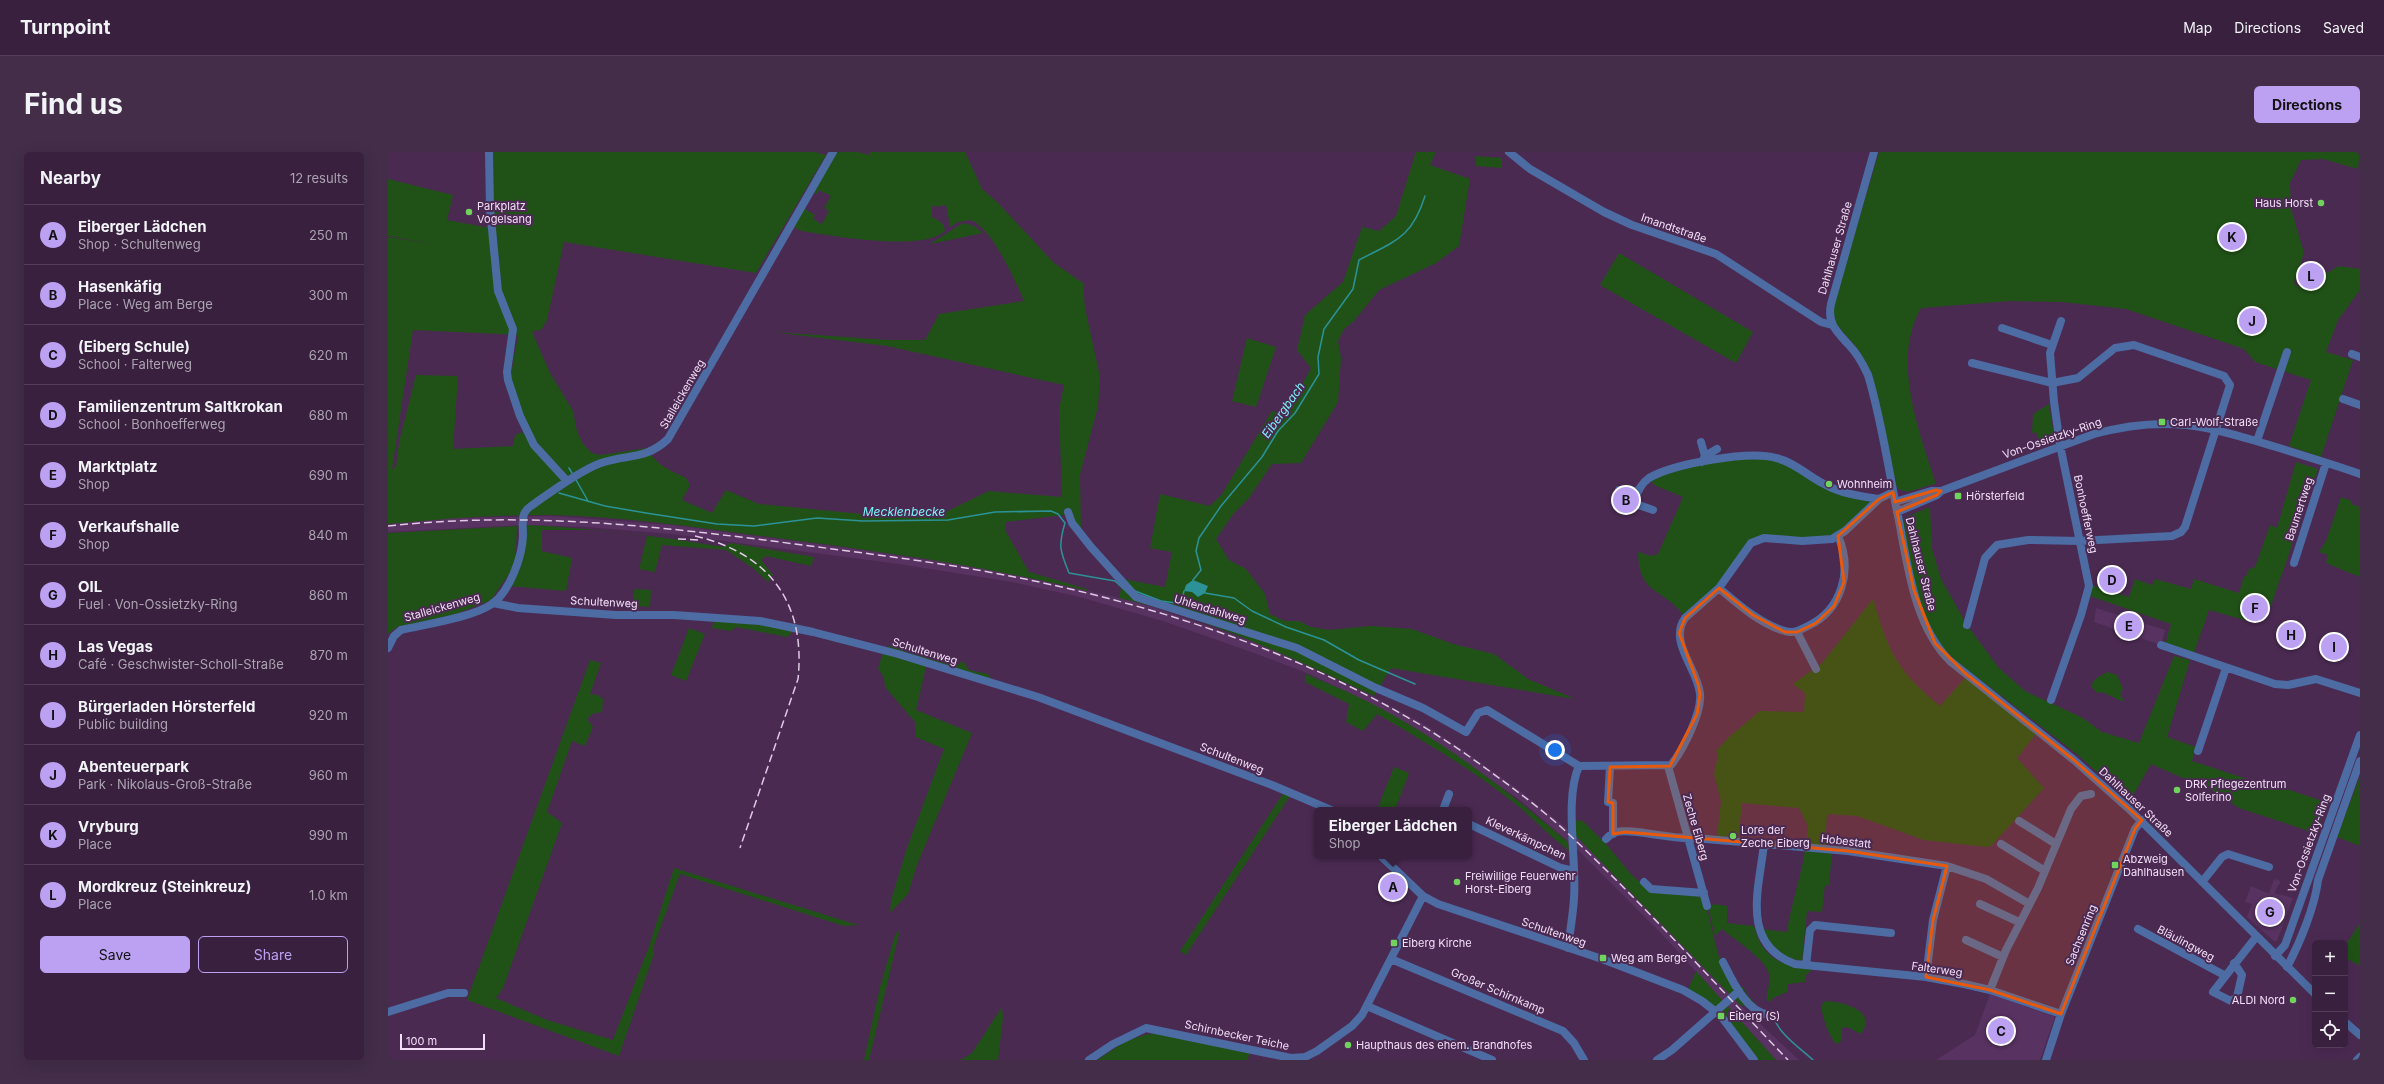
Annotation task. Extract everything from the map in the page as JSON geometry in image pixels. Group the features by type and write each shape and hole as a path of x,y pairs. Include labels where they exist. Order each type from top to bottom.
{"street":[{"path":"489,152 490,210 498,291 513,329 507,372 508,380 520,416 534,446 573,478"},
{"name":"Stalleickenweg","path":"388,648 394,636 401,630 467,614 493,603 509,581 521,557 524,512 573,478 600,464 653,452 668,439 833,152"},
{"name":"Imandtstraße","path":"1509,152 1530,169 1604,212 1632,225 1716,254 1821,322 1832,325"},
{"name":"Dahlhauser Straße","path":"1874,152 1830,304 1829,312 1832,325 1855,352 1868,375 1904,551 1922,618 1938,648 1965,673 2074,760 2142,820 2256,937 2312,991"},
{"name":"Bonhoefferweg","path":"2051,700 2088,591 2080,540 2060,446 2052,383 2050,353 2060,321"},
{"path":"2002,328 2052,345"},
{"path":"1967,625 1985,558 1990,550 1998,545 2028,540 2080,540 2172,536 2181,532 2185,527 2230,390 2230,381 2227,378 2145,348 2127,345 2115,348 2078,378 2052,383 1972,363"},
{"path":"2257,441 2287,352"},
{"path":"2343,399 2360,404"},
{"name":"Von-Ossietzky-Ring","path":"1895,502 1930,491 1940,491 2060,446 2117,428 2162,422 2216,429 2360,474"},
{"path":"1701,442 1704,459"},
{"path":"1704,459 1717,449"},
{"path":"1653,510 1632,503 1641,485 1650,478 1704,459 1757,456 1777,458 1789,463 1823,484 1846,493 1879,499"},
{"name":"Baumertweg","path":"2294,563 2326,463"},
{"path":"1619,490 1638,491"},
{"name":"Von-Ossietzky-Ring","path":"1897,512 1937,495 1940,491"},
{"path":"1568,948 1574,899 1572,799 1575,774 1579,766 1668,766 1673,762 1689,733 1699,704 1698,684 1684,651 1679,633 1681,624 1719,588 1747,548 1757,540 1818,542 1838,536 1879,499 1893,492"},
{"name":"Uhlendahlweg","path":"1068,512 1072,523 1091,547 1130,593 1143,601 1197,616 1297,648 1376,688 1423,708 1466,732 1478,713 1487,710 1579,766"},
{"path":"1719,588 1753,615 1785,632 1797,632 1826,616 1840,595 1844,582 1842,557 1838,536"},
{"name":"Schultenweg","path":"493,603 518,608 616,615 674,615 760,621 813,632 892,652 1038,697 1272,785 1323,807"},
{"path":"1797,632 1816,670"},
{"path":"2161,645 2275,684 2288,685 2316,679 2360,693"},
{"path":"2198,751 2226,668"},
{"name":"Von-Ossietzky-Ring","path":"2276,956 2285,945 2360,735"},
{"name":"Von-Ossietzky-Ring","path":"2288,967 2303,930 2316,891 2318,880 2360,761"},
{"name":"Zeche Eiberg","path":"1668,766 1707,906"},
{"name":"Hobestatt","path":"1610,767 1608,802 1613,803 1609,836 1625,832 1848,851 1947,866 1970,872 1997,884 2028,903"},
{"path":"1444,807 1449,794"},
{"path":"1990,990 2003,957 2028,903 2045,871 2076,801 2081,796 2091,794"},
{"name":"Sachsenring","path":"2046,1060 2061,1014 2132,835 2142,820"},
{"path":"2019,821 2056,844"},
{"name":"Kleverkämpchen","path":"1472,825 1561,868 1574,871"},
{"name":"Falterweg","path":"1764,844 1757,915 1759,931 1775,954 1795,964 1926,977 1990,990 2061,1014"},
{"path":"2001,844 2045,871"},
{"path":"2202,882 2222,857 2228,854 2269,867"},
{"name":"Schultenweg","path":"1384,859 1423,896 1438,904 1568,948 1673,986 1716,1011 1754,1060"},
{"path":"1926,977 1933,920 1947,866"},
{"path":"1644,882 1651,890 1704,893"},
{"name":"Schirnbecker Teiche","path":"1089,1060 1113,1044 1146,1028 1284,1057 1304,1057 1317,1051 1352,1026 1362,1015 1423,896"},
{"path":"1980,904 2019,922"},
{"path":"1806,965 1810,930 1815,925 1891,933"},
{"name":"Bläulingweg","path":"2138,929 2224,975"},
{"path":"2234,963 2242,975 2236,997 2233,1001 2212,992 2224,975 2234,963 2256,937"},
{"path":"1966,940 2003,957"},
{"name":"Großer Schirnkamp","path":"1391,959 1563,1031 1574,1044 1584,1060"},
{"path":"1723,962 1739,992 1752,1005 1769,1015"},
{"path":"1657,1060 1672,1050 1739,992"},
{"path":"388,1012 448,993 464,993"},
{"path":"1367,1006 1492,1060"},
{"path":"2348,1025 2360,1035"},
{"path":"2357,1060 2360,1057"}],"highlighted area":[{"path":"1936,490 1941,491 1937,495 1897,512 1914,590 1935,643 1965,673 2074,760 2142,820 2135,829 2061,1014 1990,990 1926,977 1933,920 1947,866 1848,851 1625,832 1613,834 1613,803 1608,802 1610,767 1670,766 1697,714 1700,694 1698,684 1679,633 1685,618 1719,588 1753,615 1785,632 1797,632 1816,623 1834,606 1844,582 1838,536 1879,499 1893,492 1895,502"}],"shaded area":[{"path":"493,152 815,152 826,155 756,273 564,242 547,320 542,329 532,332 550,373 573,411 577,431 583,444 592,453 601,455 647,448 654,459 659,463 686,478 690,485 682,500 712,513 726,490 759,504 883,516 937,516 989,491 1062,497 1059,409 1064,385 887,346 772,332 889,340 925,340 939,314 1024,301 1002,256 987,234 979,225 971,220 958,222 950,227 946,205 933,207 932,204 932,217 942,224 945,231 934,237 918,241 898,242 855,239 802,231 795,228 794,224 803,208 815,215 813,219 822,224 829,211 824,208 831,196 819,190 817,194 813,192 836,152 858,152 869,155 869,152 965,152 982,189 997,202 1054,263 1083,283 1085,308 1100,377 1098,406 1080,475 1081,531 1071,514 1006,522 1005,530 1029,572 1087,589 1088,591 975,567 899,555 637,520 577,516 527,515 428,520 388,524 388,237 436,244 388,236 388,179 453,195 447,220 490,228","holes":["413,330 518,335 513,363 512,380 519,409 540,447 567,480 546,461 522,432 515,435 513,446 453,449 458,376 416,375 399,442 396,467 392,469"]},
{"path":"1416,152 1436,152 1430,165 1470,179 1459,246 1436,263 1379,290 1353,322 1344,329 1338,341 1341,358 1338,402 1301,463 1272,464 1249,498 1234,513 1216,539 1229,560 1246,569 1265,594 1270,614 1285,621 1299,621 1311,627 1329,630 1371,626 1412,629 1453,644 1494,654 1528,679 1575,699 1391,668 1374,696 1250,640 1185,616 1119,598 1123,579 1165,587 1172,552 1150,548 1160,494 1210,506 1222,494 1272,411 1286,414 1311,368 1297,350 1305,315 1343,282 1362,227 1379,231 1396,216"},
{"path":"1879,152 2360,152 2358,169 2323,159 2301,160 2290,183 2291,209 2304,253 2294,283 2297,286 2302,287 2339,266 2360,269 2360,290 2338,320 2326,352 2353,360 2321,457 2289,446 2311,380 2255,362 2244,349 2126,309 2062,302 2010,301 1921,308 1912,328 1908,350 1908,373 1916,419 1936,484 1911,491 1897,488 1871,372 1858,349 1835,323 1833,307"},
{"path":"1476,156 1502,158 1502,168 1476,166"},
{"path":"963,223 974,226 983,233 930,244"},
{"path":"1619,253 1753,332 1736,363 1600,285"},
{"path":"1247,338 1276,347 1256,407 1232,401"},
{"path":"2049,404 2054,436 2051,440 2040,443 2036,432 2032,433 2033,414"},
{"path":"1722,458 1777,459 1822,484 1878,499 1831,538 1757,539 1718,588 1685,617 1677,607 1648,584 1643,577 1639,566 1638,552 1651,556 1658,554 1683,497 1654,485 1650,479"},
{"path":"2296,462 2318,469 2271,606 2255,601 2248,621 2209,610 2193,656 2165,645 2171,624 2087,595 2091,585 2129,597 2135,579 2152,585 2155,579 2191,589 2194,579 2239,593 2244,576 2246,577 2249,569 2255,567 2270,525 2277,528"},
{"path":"2341,497 2352,501 2351,504 2360,507 2360,577 2326,563 2328,555 2319,552 2326,541"},
{"path":"1930,507 1932,549 1941,579 1967,625 1998,667 2025,691 2083,718 2102,732 2139,743 2174,656 2190,660 2167,737 2196,747 2192,761 2259,783 2260,780 2328,803 2316,835 2303,829 2239,808 2217,793 2151,764 2129,802 2077,754 1948,654 1940,645 1930,629 1924,615 1914,583 1901,519"},
{"path":"551,516 673,525 841,547 991,569 1141,603 1265,646 1374,697 1425,725 1469,754 1524,794 1575,835 1740,1005 1799,1060 1776,1060 1660,932 1579,851 1520,800 1421,732 1370,703 1307,673 1254,653 1163,621 1076,596 1012,582 899,564 672,534 586,527 524,525 388,532 388,524 454,518"},
{"path":"526,525 596,530 542,530 542,551 572,558 566,591 509,586"},
{"path":"517,526 515,565 491,600 456,614 397,627 388,634 388,533"},
{"path":"616,532 674,539 723,547 731,543 814,557 811,566 766,556 761,560 773,575 768,582 753,568 726,550 662,545 655,572 639,569 647,536"},
{"path":"1193,580 1208,586 1205,593 1198,597 1192,592 1184,591 1186,585"},
{"path":"634,589 651,590 650,607 633,606"},
{"path":"1873,599 1884,633 1896,659 1913,682 1940,706 1966,677 2036,734 2017,758 2044,788 1991,846 1987,847 1924,840 1857,816 1827,814 1825,846 1806,845 1808,826 1799,808 1742,803 1738,839 1717,837 1721,801 1714,774 1718,756 1716,751 1730,736 1760,711 1804,712 1805,693 1793,684 1822,663"},
{"path":"2096,608 2165,630 2161,645 2094,622"},
{"path":"714,621 797,628 787,637 736,627 731,631 712,628"},
{"path":"689,628 705,634 686,681 671,675"},
{"path":"893,644 906,652 956,666 963,661 969,670 988,674 994,683 927,663 916,710 972,733 917,865 908,894 890,913 891,900 907,848 944,749 916,737 915,722 885,687 884,678 878,668 884,650"},
{"path":"590,660 601,663 590,694 598,695 603,699 602,712 592,714 587,719 593,727 585,746 572,741 547,812 562,823 503,988 496,998 547,1020 613,1040 649,946 674,868 858,925 844,926 680,874 654,945 654,954 619,1056 467,1000"},
{"path":"2107,672 2117,675 2123,689 2120,693 2124,702 2102,692 2097,693 2091,686 2095,679"},
{"path":"1306,674 1350,693 1385,711 1413,727 1467,762 1493,781 1568,842 1569,851 1502,793 1431,746 1377,714 1363,731 1346,722 1349,704 1305,682"},
{"path":"1394,767 1409,773 1396,807 1378,807"},
{"path":"2360,776 2360,846 2337,837"},
{"path":"1284,792 1292,793 1186,955 1180,951"},
{"path":"1573,820 1583,821 1607,845 1630,873 1650,892 1704,897 1718,954 1735,986 1743,987 1755,1004 1754,1008 1740,1005 1575,835"},
{"path":"1805,850 1832,852 1829,885 1825,885 1822,912 1807,911 1802,961 1782,954 1773,946 1762,929 1787,932"},
{"path":"2274,879 2281,881 2274,893 2293,898 2277,941 2274,941 2247,917 2252,904 2245,902 2251,886 2269,894"},
{"path":"1714,904 1727,906 1727,923 1754,926 1763,946 1775,959 1783,963 1813,969 1806,975 1805,982 1788,984 1787,992 1773,998 1771,1001 1767,1001 1770,979 1768,971 1754,954 1722,929 1715,936 1708,907"},
{"path":"2360,923 2360,966 2348,960 2348,941"},
{"path":"900,930 869,1060 864,1060 880,987 895,935"},
{"path":"1696,971 1776,1060 1754,1060 1721,1016 1687,992"},
{"path":"1990,994 2055,1017 2040,1060 1936,1060 1975,1035"},
{"path":"1826,1001 1841,1003 1857,1009 1865,1019 1865,1026 1861,1034 1847,1027 1842,1028 1842,1039 1838,1044 1835,1043 1828,1030 1821,1005"},
{"path":"1002,1007 1003,1018 998,1060 961,1060 972,1053"},
{"path":"1148,1034 1174,1034 1250,1050 1248,1060 1097,1060 1126,1041"}],"waterway":[{"name":"Eibergbach","path":"1193,580 1201,570 1196,551 1199,538 1221,506 1262,457 1278,431 1295,413 1319,374 1318,357 1324,329 1353,289 1359,260 1401,237 1414,221 1425,196"},
{"path":"569,468 572,473"},
{"path":"575,478 588,501"},
{"name":"Mecklenbecke","path":"559,493 605,506 646,513 717,524 754,526 817,518 863,521 948,520 995,512 1051,511 1058,514 1065,523 1061,537 1061,548 1069,573 1115,581 1128,593"},
{"name":"Mecklenbecke","path":"1135,591 1161,601 1176,603 1183,595 1184,591"},
{"name":"Eibergbach","path":"1205,593 1234,598 1252,611 1286,627 1324,640 1359,660 1415,684"},
{"path":"1772,1011 1778,1026 1788,1038 1813,1060"}],"railway":[{"path":"388,526 491,520 542,520 642,526 693,531 880,555 1020,578 1079,591 1197,624 1254,645 1311,668 1366,695 1419,724 1470,757 1524,797 1563,829 1603,867 1788,1060"},
{"path":"695,536 721,544 743,555 762,569 777,585 788,605 796,627 799,652 798,679 740,848"},
{"path":"678,539 700,540"}],"place":[{"name":"Haus Horst","path":"2321,203"},
{"name":"Parkplatz Vogelsang","path":"469,212"},
{"name":"Vryburg","path":"2232,237"},
{"name":"Mordkreuz (Steinkreuz)","path":"2311,276"},
{"name":"Abenteuerpark","path":"2252,321"},
{"name":"Carl-Wolf-Straße","path":"2162,422"},
{"name":"Wohnheim","path":"1829,484"},
{"name":"Hörsterfeld","path":"1958,496"},
{"name":"Hasenkäfig","path":"1626,500"},
{"name":"Familienzentrum Saltkrokan","path":"2112,580"},
{"name":"Verkaufshalle","path":"2255,608"},
{"name":"Marktplatz","path":"2129,626"},
{"name":"Las Vegas","path":"2291,635"},
{"name":"Bürgerladen Hörsterfeld","path":"2334,647"},
{"name":"DRK Pflegezentrum Solferino","path":"2177,790"},
{"name":"Lore der Zeche Eiberg","path":"1733,836"},
{"name":"Abzweig Dahlhausen","path":"2115,865"},
{"name":"Freiwillige Feuerwehr Horst-Eiberg","path":"1457,882"},
{"name":"Eiberger Lädchen","path":"1393,887"},
{"name":"OIL","path":"2270,912"},
{"name":"Eiberg Kirche","path":"1394,943"},
{"name":"Weg am Berge","path":"1603,958"},
{"name":"ALDI Nord","path":"2293,1000"},
{"name":"Eiberg (S)","path":"1721,1016"},
{"name":"(Eiberg Schule)","path":"2001,1031"},
{"name":"Haupthaus des ehem. Brandhofes","path":"1348,1045"}]}
